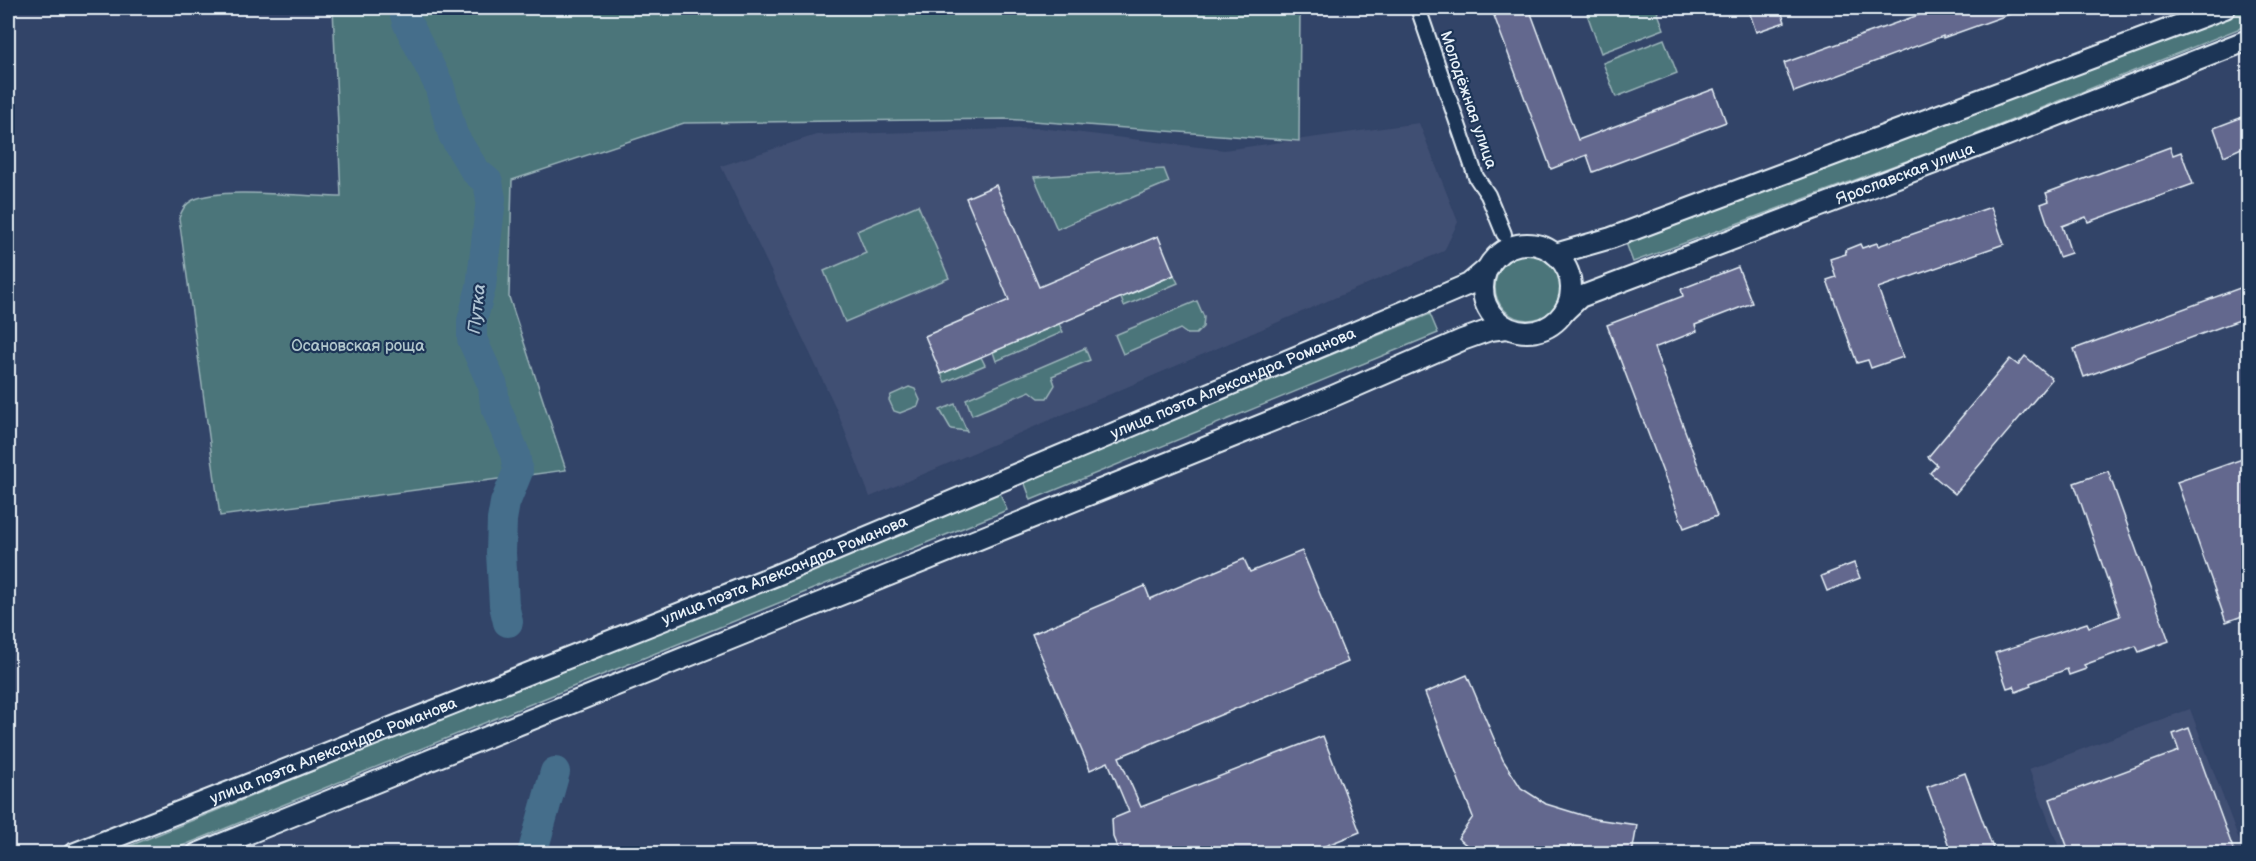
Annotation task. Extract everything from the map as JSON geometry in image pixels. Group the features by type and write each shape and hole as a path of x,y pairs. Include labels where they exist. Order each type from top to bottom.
{"main road":[{"path":"1555,254 1611,238 2225,8"},
{"name":"Ярославская улица","path":"1565,311 1580,297 1987,143 2248,40"},
{"path":"197,854 1330,397 1461,340 1490,330 1507,328 1526,333 1544,330 1559,320 1565,311 1572,285 1567,268 1555,254 1536,245 1514,246 1496,256 1488,268 1483,287 1484,297 1492,315 1507,328"},
{"name":"улица поэта Александра Романова","path":"73,854 774,576 1469,284 1488,268"}],"street":[{"name":"Молодёжная улица","path":"1418,8 1476,177 1488,195 1504,234"}],"shaded area":[{"path":"1419,123 1458,222 1444,251 870,497 836,408 721,166 816,135 1040,128 1224,150"},
{"path":"2190,709 2244,853 2061,853 2029,769"}],"green space":[{"name":"Осановская роща","path":"333,8 1300,8 1299,141 1005,119 684,123 512,180 509,297 566,470 220,516 179,218 188,203 206,196 264,193 341,197"},
{"path":"1603,8 1656,8 1664,29 1601,53 1587,14"},
{"path":"2248,8 2248,25 1955,143 1633,262 1625,240 2148,42"},
{"path":"1664,39 1677,73 1616,97 1603,63"},
{"path":"1164,169 1169,182 1057,229 1034,177"},
{"path":"918,205 949,278 845,322 824,271 866,253 857,231"},
{"path":"1528,254 1541,257 1551,264 1558,274 1561,287 1558,300 1551,310 1541,317 1528,320 1515,317 1505,310 1498,300 1495,287 1498,274 1505,264 1515,257"},
{"path":"1174,275 1178,283 1124,306 1121,298"},
{"path":"1197,301 1204,317 1203,327 1196,334 1187,334 1180,329 1123,354 1115,335"},
{"path":"1430,314 1438,333 1031,500 1024,481"},
{"path":"1059,324 1063,332 996,361 993,352"},
{"path":"1085,348 1090,360 1052,376 1055,385 1047,398 1039,398 1030,391 972,415 966,399"},
{"path":"981,357 985,365 945,382 941,374"},
{"path":"909,387 915,389 920,400 918,406 900,413 894,411 889,400 891,395"},
{"path":"955,404 967,431 951,429 940,410"},
{"path":"999,491 1007,510 165,853 110,854"}],"building":[{"path":"1507,8 1529,8 1578,140 1714,89 1726,122 1593,172 1587,155 1551,169 1493,13"},
{"path":"1748,8 1780,8 1785,22 1756,32"},
{"path":"1938,8 2024,9 1943,38 1943,36 1794,92 1784,63"},
{"path":"2248,115 2248,145 2224,156 2214,128"},
{"path":"2170,147 2173,155 2181,152 2193,184 2088,222 2086,217 2062,226 2071,253 2059,257 2041,204 2049,201 2046,193"},
{"path":"996,185 1039,287 1158,236 1174,275 941,374 925,336 1009,300 966,198"},
{"path":"1991,207 2004,244 1878,288 1903,357 1871,368 1868,360 1857,363 1827,280 1836,277 1830,259 1846,254 1845,250 1860,244 1862,248 1877,243 1878,246"},
{"path":"1738,267 1752,303 1695,325 1697,331 1654,348 1717,516 1684,528 1607,325 1683,296 1681,289"},
{"path":"2248,285 2248,317 2084,377 2074,349"},
{"path":"2025,356 2052,379 1955,494 1930,473 1937,465 1928,457 2010,359 2018,365"},
{"path":"2248,457 2248,614 2226,622 2177,482"},
{"path":"2108,471 2169,641 2139,652 2136,646 2084,665 2086,669 2069,675 2067,669 2030,683 2031,686 2016,692 2014,686 2007,688 1995,653 2087,623 2089,627 2120,616 2074,483"},
{"path":"1302,551 1348,662 1119,757 1141,807 1323,736 1360,832 1305,854 1120,854 1113,837 1112,819 1129,812 1108,762 1090,770 1032,634 1145,586 1150,599 1244,559 1250,572"},
{"path":"1854,563 1860,578 1827,591 1821,576"},
{"path":"1467,675 1503,760 1521,788 1546,804 1595,819 1637,825 1632,854 1477,854 1458,838 1473,817 1425,693"},
{"path":"2189,728 2235,854 2070,854 2050,799 2179,751 2173,734"},
{"path":"1965,773 1995,854 1952,854 1927,787"}],"waterway":[{"name":"Путка","path":"403,8 407,22 439,85 453,135 475,171 488,182 491,199 481,287 472,321 472,339 493,386 495,405 515,454 518,471 505,503 502,520 504,605 508,622"},
{"name":"Путка","path":"532,854 555,772"}]}
